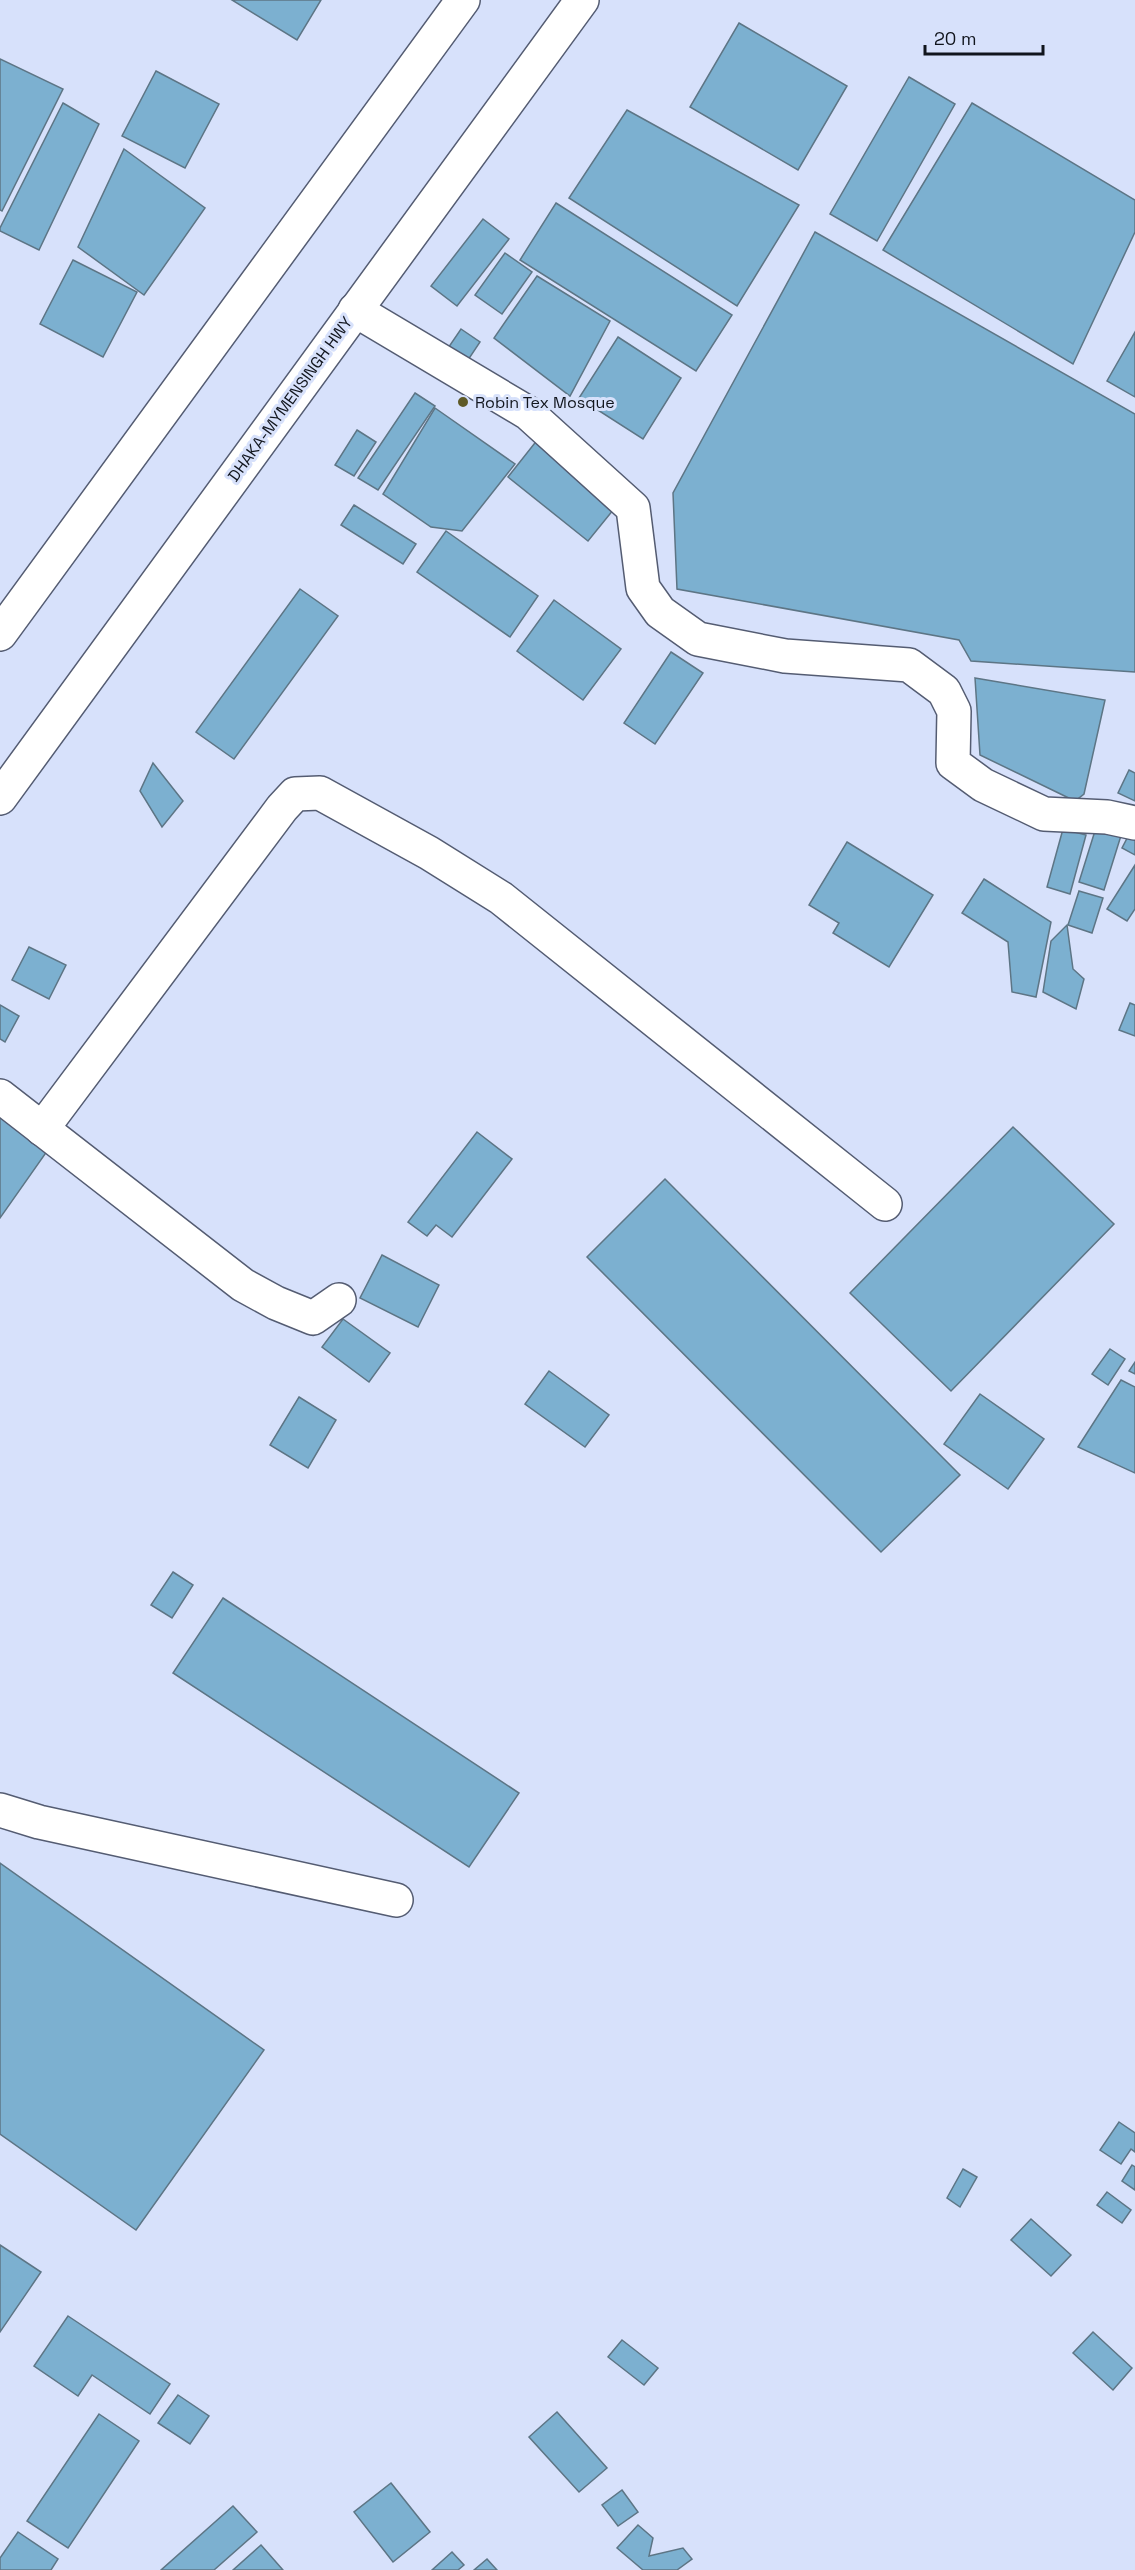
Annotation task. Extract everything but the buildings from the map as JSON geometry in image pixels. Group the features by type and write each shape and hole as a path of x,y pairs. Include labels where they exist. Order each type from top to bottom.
{"main road":[{"path":"0,634 463,0"},
{"name":"DHAKA-MYMENSINGH HWY","path":"0,798 582,0"},
{"path":"355,310 528,413 633,508 643,588 660,612 698,639 785,656 909,665 944,691 954,711 953,763 983,785 1044,814 1107,817 1135,823"},
{"path":"42,1129 282,808 295,794 320,793 429,853 501,898 885,1204"},
{"path":"0,1096 243,1285 276,1303 314,1318 339,1300"},
{"path":"0,1810 39,1822 396,1900"}],"place":[{"name":"Robin Tex Mosque","path":"463,402"}]}
